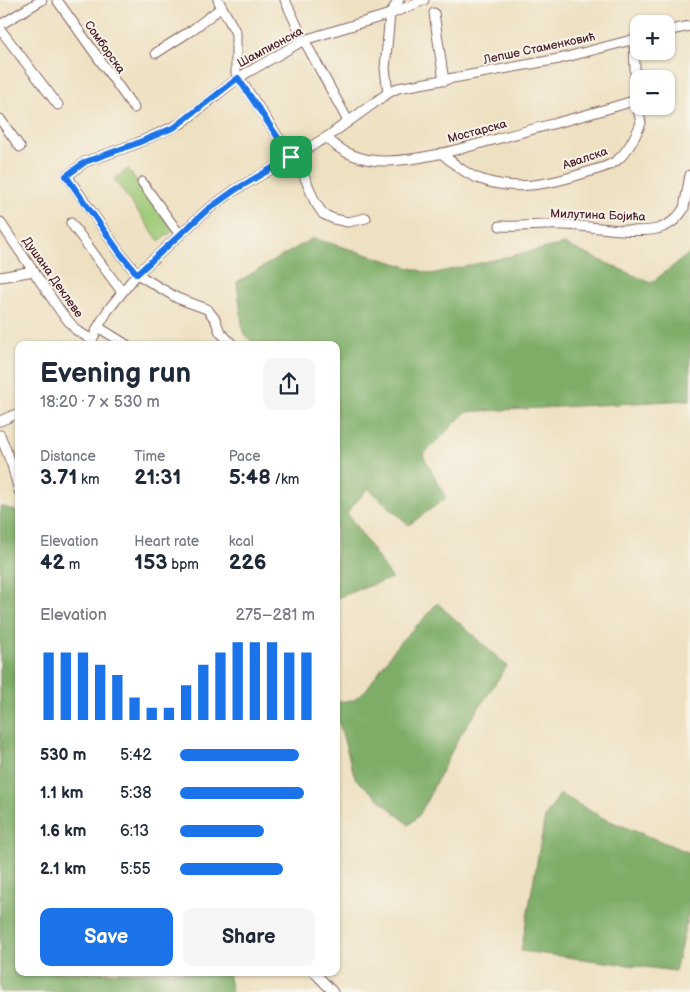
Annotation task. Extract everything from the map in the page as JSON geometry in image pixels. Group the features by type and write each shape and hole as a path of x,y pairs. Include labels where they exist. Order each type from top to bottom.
{"street":[{"path":"0,25 42,0"},
{"name":"Сомборска","path":"56,0 134,108"},
{"path":"284,0 298,28"},
{"path":"388,93 385,68 390,14 399,0"},
{"name":"Шампионска","path":"137,274 66,176 85,162 175,127 238,78 304,40 390,14 424,0"},
{"path":"156,53 192,30 220,3 236,33 235,67 238,78 293,155 315,202 323,214 348,222 366,218"},
{"path":"434,13 444,81"},
{"path":"675,29 690,26"},
{"path":"0,29 58,105"},
{"path":"304,40 348,121"},
{"name":"Лепше Стаменковић","path":"92,341 98,327 137,274 207,210 293,155 327,137 388,93 398,88 559,59 630,40"},
{"name":"Мостарска","path":"327,137 338,148 362,158 388,161 441,153 630,102"},
{"name":"Авалска","path":"441,153 475,177 484,181 534,186 574,177 606,167 620,158 640,122 639,115"},
{"path":"0,119 20,147"},
{"name":"Милутина Бојића","path":"500,226 563,225 636,230 658,228 670,224 681,213 684,208 690,175"},
{"path":"142,182 180,235"},
{"name":"Душана Деклеве","path":"0,222 60,312 89,341"},
{"path":"71,223 122,292"},
{"path":"0,278 34,271"},
{"path":"137,274 177,298 207,309 215,320 220,332 230,341"},
{"path":"98,327 121,341"},
{"path":"0,421 15,415"},
{"path":"0,435 15,476"},
{"path":"318,976 333,992"}],"green space":[{"path":"128,169 173,231 159,241 114,179"},
{"path":"313,238 431,274 564,244 651,283 690,253 690,400 466,412 423,455 446,498 409,525 368,488 347,513 392,578 340,597 340,341 251,341 243,332 237,282"},
{"path":"0,506 15,511 15,976 229,976 232,992 0,992"},
{"path":"437,603 507,666 459,737 420,814 409,825 355,778 340,727 340,702 354,700 366,690 399,643"},
{"path":"560,794 605,819 690,853 690,908 675,971 521,951 545,817"}],"route":[{"path":"238,78 291,157 235,190 207,210 137,274 66,176 78,166 99,155 135,144 175,127 238,78"}]}
